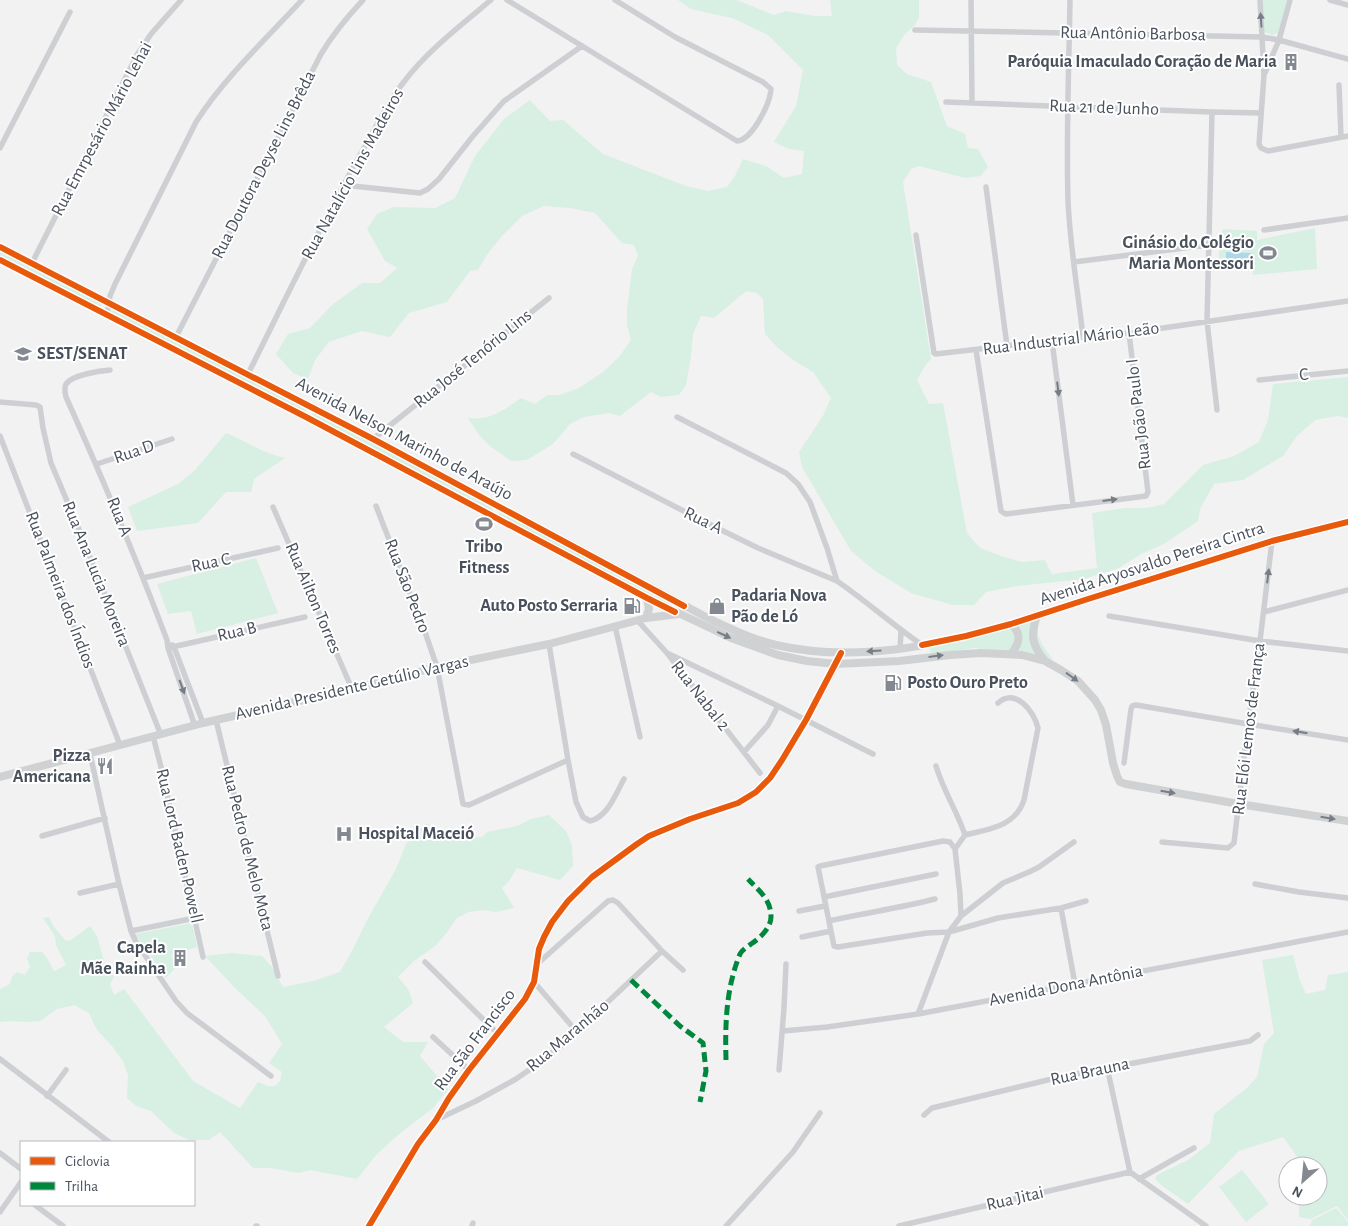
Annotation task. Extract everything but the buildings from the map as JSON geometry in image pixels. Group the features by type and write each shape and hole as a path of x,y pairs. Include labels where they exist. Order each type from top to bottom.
{"main road":[{"name":"Avenida Nelson Marinho de Araújo","path":"0,247 373,439 706,618"},
{"name":"Avenida Nelson Marinho de Araújo","path":"0,260 306,417 647,598 754,647 778,655 836,664 898,661 981,653 1011,654 1045,661"},
{"path":"306,417 312,407"},
{"path":"491,516 496,513 498,506"},
{"name":"Avenida Aryosvaldo Pereira Cintra","path":"706,618 751,637 776,645 841,653 900,649 966,636 1010,624 1272,541 1348,522"},
{"path":"646,618 649,609 647,598"},
{"name":"Avenida Presidente Getúlio Vargas","path":"0,777 199,724 352,689 436,667 549,644 637,620 680,614 706,618"},
{"path":"1037,616 1033,626 1032,639 1038,652 1045,661 1078,681 1095,700 1106,725 1113,763 1120,782 1239,804 1348,821"},
{"path":"1010,624 1017,631 1019,641 1011,654"},
{"name":"Rua São Francisco","path":"368,1226 418,1144 436,1120 449,1098 519,1008 534,982 539,950 552,922 568,900 592,877 649,836 690,819 738,803 756,792 770,778 806,720 841,653"}],"street":[{"name":"Rua Emrpesário Mário Lehai","path":"32,264 137,55 180,0"},
{"path":"107,315 115,284 196,122 207,104 302,0"},
{"name":"Rua Doutora Deyse Lins Brêda","path":"176,338 321,54 346,18 363,0"},
{"name":"Rua Natalício Lins Madeiros","path":"248,374 343,185 389,104 416,67 454,31 491,0"},
{"path":"506,0 736,140 744,139 754,130 769,101 771,90 763,82 675,37 614,0"},
{"path":"971,0 972,102"},
{"path":"1070,0 1067,106 1068,203 1083,337"},
{"path":"1260,0 1264,75 1261,148 1268,151 1348,136"},
{"path":"1264,75 1279,40 1290,0"},
{"path":"1330,0 1348,5"},
{"path":"0,148 70,12"},
{"name":"Rua Antônio Barbosa","path":"915,30 1262,38 1279,40 1348,59"},
{"path":"343,185 420,193 428,189 439,179 504,101 582,46"},
{"path":"1339,85 1341,137"},
{"name":"Rua 21 de Junho","path":"946,102 1261,113"},
{"path":"1212,112 1207,321 1218,410"},
{"path":"986,187 1007,346"},
{"path":"1264,230 1348,218"},
{"name":"Rua Industrial Mário Leão","path":"916,235 934,353 936,354 1129,333 1348,301"},
{"path":"1074,262 1208,245"},
{"name":"Rua José Tenório Lins","path":"373,439 548,298"},
{"name":"Rua João Paulo I","path":"1073,505 1146,496 1148,494 1129,333"},
{"path":"976,350 1001,511 1004,513 1073,505 1052,341"},
{"name":"Rua A","path":"110,370 82,375 71,380 65,389 66,397 97,464 171,648 199,724"},
{"name":"C","path":"1259,380 1348,371"},
{"name":"Rua Ana Lucia Moreira","path":"0,402 36,405 41,410 51,463 161,735"},
{"path":"677,418 786,472 798,484 810,502 827,548 836,581"},
{"name":"Rua Palmeira dos Índios","path":"0,436 120,745"},
{"name":"Rua D","path":"97,464 172,439"},
{"name":"Rua A","path":"573,454 704,522 758,548 836,581 922,645"},
{"name":"Rua São Pedro","path":"376,506 425,632 436,667 462,803 469,805 568,760"},
{"name":"Rua Ailton Torres","path":"273,507 352,689"},
{"name":"Rua Elói Lemos de França","path":"1162,842 1228,848 1231,847 1235,840 1272,541"},
{"name":"Rua C","path":"143,578 278,548"},
{"path":"1264,612 1348,590"},
{"path":"1109,616 1260,641 1348,651"},
{"name":"Rua B","path":"171,648 305,617"},
{"name":"Rua Nabal 2","path":"637,620 667,653 760,773"},
{"path":"615,626 640,737"},
{"path":"900,649 901,631"},
{"path":"549,644 568,760 580,813 590,821 600,817 610,805 624,779"},
{"path":"667,653 873,754"},
{"path":"955,849 966,835 999,826 1013,818 1022,808 1038,728 1029,708 1016,699 1009,697 1002,699 998,703"},
{"path":"1124,763 1132,706 1136,704 1348,740"},
{"path":"744,752 768,725 778,706"},
{"name":"Rua Pedro de Melo Mota","path":"216,720 278,976"},
{"name":"Rua Lord Baden Powell","path":"153,736 203,957"},
{"path":"90,754 119,884 131,931 136,942 187,1013 271,1076"},
{"path":"936,766 942,784 966,835"},
{"path":"42,836 105,818"},
{"path":"961,916 955,849 950,842 943,841 820,866 818,868 834,946 838,947 928,933 949,932 998,918 1061,908 1086,901"},
{"path":"918,1014 949,932 961,916 1003,882 1034,870 1074,842"},
{"path":"824,897 936,874"},
{"path":"80,893 119,884"},
{"path":"1255,884 1348,898"},
{"path":"829,921 935,899"},
{"path":"536,965 608,902 613,900 618,903 662,951 684,970"},
{"path":"799,911 826,906"},
{"path":"1061,908 1075,984"},
{"path":"131,931 195,918"},
{"path":"802,937 831,931"},
{"name":"Avenida Dona Antônia","path":"783,1031 827,1027 918,1014 1348,932"},
{"name":"Rua Maranhão","path":"436,1120 516,1080 577,1032 662,951"},
{"path":"426,962 498,1034"},
{"path":"779,1070 786,964"},
{"path":"534,982 577,1032"},
{"name":"Rua Brauna","path":"924,1115 932,1108 1060,1077 1250,1041 1258,1035"},
{"path":"433,1037 469,1070"},
{"path":"0,1059 109,1141"},
{"path":"1107,1067 1130,1172 1206,1226"},
{"path":"47,1096 66,1070"},
{"path":"726,1226 793,1152 820,1113"},
{"path":"1139,1178 1194,1148"},
{"path":"0,1153 20,1168"},
{"name":"Rua Jitai","path":"899,1226 1130,1172"},
{"path":"0,1212 20,1184"},
{"path":"16,1190 20,1193"},
{"path":"36,1206 62,1226"}],"green space":[{"path":"678,0 737,0 774,15 786,11 815,16 832,16 830,0 919,0 919,18 896,48 897,65 907,74 931,82 947,126 965,134 968,148 978,149 988,167 981,176 965,178 919,166 911,169 903,182 931,359 917,380 929,404 943,403 967,533 980,548 1022,562 1045,560 1052,574 1097,568 1092,513 1126,508 1147,508 1164,504 1203,465 1234,456 1259,442 1268,420 1273,384 1348,377 1348,418 1338,416 1315,420 1297,436 1283,456 1243,480 1214,484 1200,509 1198,521 1164,544 1141,554 1119,568 1084,579 1017,586 986,592 974,605 953,605 911,593 875,571 851,551 802,467 799,452 823,416 831,398 813,372 793,360 765,334 763,299 757,293 747,291 714,318 701,316 693,334 686,385 679,395 661,397 651,392 620,416 609,413 584,417 570,424 553,444 527,460 511,461 490,446 479,435 468,418 490,416 521,398 535,404 547,395 559,395 579,388 603,372 619,357 631,340 627,325 627,310 632,269 638,256 634,245 622,243 595,213 570,208 544,206 522,216 501,237 478,270 470,271 447,302 409,313 390,337 362,331 329,342 315,360 308,379 293,373 276,354 288,334 310,328 332,305 362,283 380,283 397,268 385,261 367,229 377,214 394,207 435,208 455,198 475,156 504,119 530,100 550,121 563,120 603,154 686,186 708,191 727,187 743,159 766,166 784,178 802,174 804,151 789,149 774,142 796,106 803,70 768,35 732,18 691,9"},
{"path":"1262,0 1287,0 1279,33 1272,35 1264,32"},
{"name":"Ginásio do Colégio Maria Montessori","path":"1315,228 1317,269 1253,275 1252,268 1219,266 1219,240 1223,229 1257,231 1257,240"},
{"path":"0,250 103,303 102,306 98,306 0,258"},
{"path":"112,309 307,409 305,412 302,412 111,314"},
{"path":"316,411 492,507 492,512 314,417 312,414"},
{"path":"226,433 262,450 285,458 254,479 251,492 226,492 198,523 137,531 128,507 178,484 195,470"},
{"path":"500,512 671,601 668,606 498,516"},
{"path":"256,558 278,613 197,634 191,611 168,614 157,584"},
{"path":"1046,615 1041,619 1037,629 1042,643 1053,660 975,648 936,654 930,652 932,645"},
{"path":"549,815 566,831 572,845 573,866 560,880 517,868 502,888 514,908 496,912 483,910 469,912 457,918 434,947 414,961 398,977 408,989 413,1003 384,1027 403,1042 428,1042 420,1056 448,1089 433,1108 376,1155 357,1179 310,1170 299,1173 270,1168 253,1168 220,1132 209,1140 189,1140 174,1133 151,1111 136,1106 127,1098 128,1075 123,1061 97,1030 89,1013 74,1005 57,1009 40,1021 0,1022 0,989 10,984 12,977 17,972 25,975 30,967 27,958 30,952 42,952 54,971 66,965 56,945 55,936 43,918 49,917 54,927 66,941 71,940 90,926 97,936 105,965 114,977 110,984 114,995 124,989 193,1081 240,1108 258,1082 268,1086 275,1086 280,1081 282,1072 269,1063 282,1044 265,1016 205,956 231,953 262,956 272,967 283,987 313,981 340,972 396,869 406,844 427,823 439,833 456,840 482,837 487,832 517,826 531,819"},
{"path":"192,923 197,947 171,955 178,965 166,978 135,934"},
{"path":"1293,955 1300,981 1306,994 1325,990 1328,975 1348,972 1348,1220 1337,1206 1311,1219 1299,1217 1299,1206 1328,1206 1328,1156 1297,1156 1283,1137 1239,1151 1188,1204 1155,1179 1157,1175 1188,1160 1210,1143 1214,1114 1248,1087 1257,1077 1264,1044 1274,1033 1262,960"},
{"path":"1242,1170 1269,1204 1246,1222 1219,1187"},
{"path":"1336,1208 1348,1222 1348,1226 1310,1226 1312,1220"}],"water":[{"path":"1226,252 1251,253 1251,265 1226,265"}],"marked path":[{"path":"726,1060 727,1006 735,967 741,953 764,933 771,917 767,900 748,879"},
{"path":"631,980 680,1026 703,1043 706,1071 700,1102"}],"cycle path":[{"path":"0,247 373,439 684,606"},
{"path":"0,260 306,417 675,612"},
{"path":"922,645 1011,624 1272,541 1348,522"},
{"path":"369,1226 418,1144 436,1120 449,1098 525,999 534,982 539,949 544,937 552,922 568,901 592,877 649,836 690,819 738,803 756,792 770,778 782,760 806,720 841,653"}],"place":[{"name":"Paróquia Imaculado Coração de Maria","path":"1291,62"},
{"name":"Ginásio do Colégio Maria Montessori","path":"1268,253"},
{"name":"SEST/SENAT","path":"23,354"},
{"name":"Tribo Fitness","path":"484,524"},
{"name":"Auto Posto Serraria","path":"632,606"},
{"name":"Padaria Nova Pão de Ló","path":"717,606"},
{"name":"Posto Ouro Preto","path":"893,683"},
{"name":"Pizza Americana","path":"105,766"},
{"name":"Hospital Maceió","path":"344,834"},
{"name":"Capela Mãe Rainha","path":"180,958"}]}
